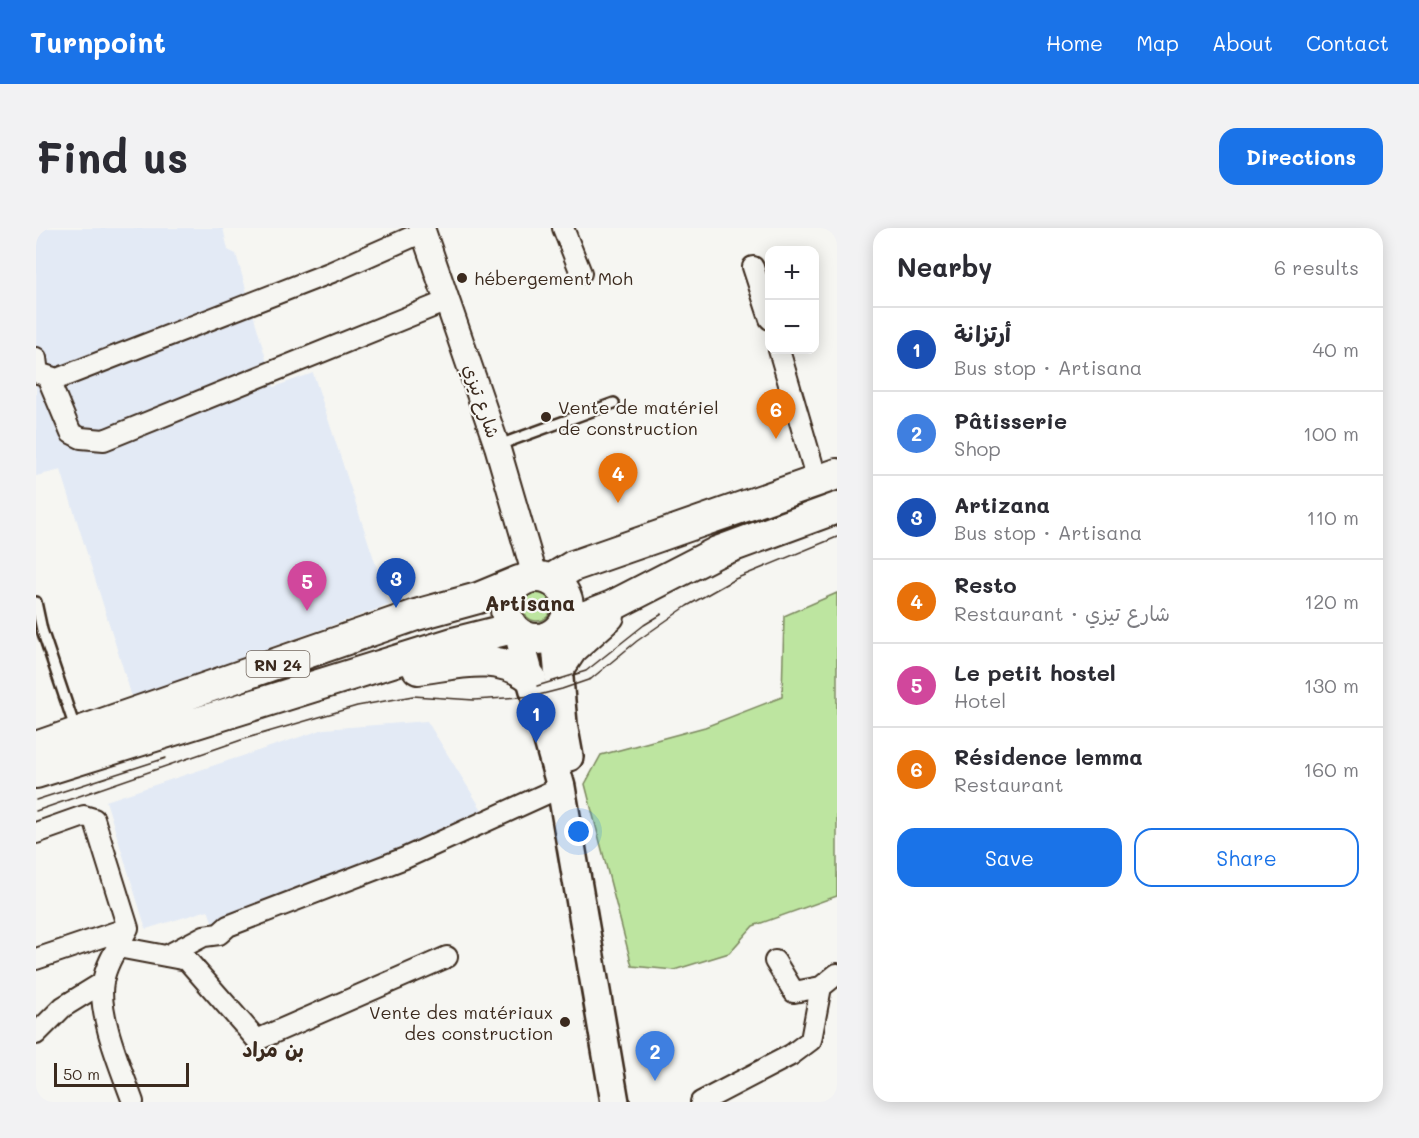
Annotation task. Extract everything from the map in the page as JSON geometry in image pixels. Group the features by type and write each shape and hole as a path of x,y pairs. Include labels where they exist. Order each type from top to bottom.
{"main road":[{"name":"RN 24","path":"36,747 416,615 478,598 581,564 827,477"},
{"path":"516,631 541,639 631,597 717,552 837,508"},
{"path":"615,1102 561,787 531,678 516,631 507,617 506,604 510,591 535,579 563,591 567,599 568,608 559,629 563,724 626,1102"},
{"path":"560,667 580,640 631,597"},
{"name":"RN 24","path":"36,773 453,643 516,631"},
{"path":"343,679 495,661 510,665 531,678"}],"street":[{"path":"563,228 581,273"},
{"path":"36,358 38,373 57,379 332,272 423,230"},
{"name":"شارع تيزي","path":"423,230 497,446 535,579"},
{"path":"753,267 765,304"},
{"path":"47,376 71,433 81,438 104,440 447,301"},
{"path":"781,354 827,477"},
{"path":"166,956 204,936 219,934 228,926 405,858 561,787"},
{"path":"36,833 84,816 94,819 128,928 102,983 107,1028 133,1102"},
{"path":"36,959 128,928"},
{"path":"66,949 166,956 187,960 257,1040 447,957"},
{"path":"776,961 794,992 821,987 837,974"},
{"path":"36,1034 63,1007 102,983"},
{"path":"701,1102 791,1055 811,1040 821,987"}],"lane":[{"path":"497,446 614,403"},
{"path":"36,602 42,630 77,733"}],"shaded area":[{"path":"36,228 223,228 228,250 236,254 274,387 313,373 389,605 132,697 61,470 36,476"},
{"path":"427,721 482,810 216,932 208,910 146,929 106,801 324,729"}],"green space":[{"path":"537,591 548,595 552,606 548,617 537,621 526,617 522,606 526,595"},
{"path":"837,593 837,896 753,926 729,953 674,970 632,966 585,784 601,755 705,727 782,697 784,616"}],"tram line":[{"path":"36,811 247,738 357,706 413,696 474,700 535,696 562,689 591,679 637,641 687,606 735,579 837,537"},
{"path":"537,686 586,671 644,625 662,614"},
{"path":"36,800 166,758"}],"place":[{"name":"hébergement Moh","path":"462,278"},
{"name":"Vente de matériel de construction","path":"546,417"},
{"name":"Résidence lemma","path":"776,439"},
{"name":"Resto","path":"618,503"},
{"name":"Artizana","path":"396,608"},
{"name":"Le petit hostel","path":"307,611"},
{"name":"أرتزانة","path":"536,743"},
{"name":"Vente des matériaux des construction","path":"565,1022"},
{"name":"Pâtisserie","path":"655,1081"}],"district":[{"name":"Artisana","path":"530,602"},
{"name":"بن مراد","path":"273,1049"}]}
